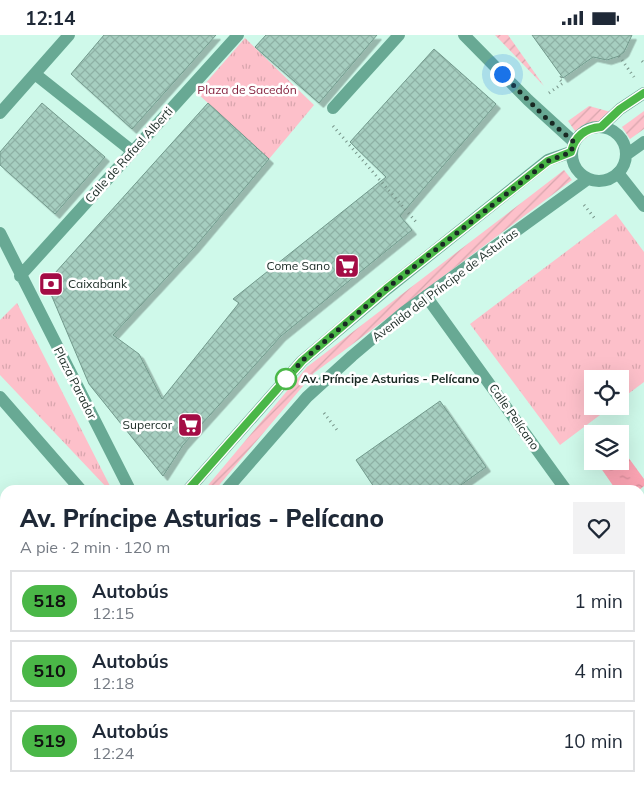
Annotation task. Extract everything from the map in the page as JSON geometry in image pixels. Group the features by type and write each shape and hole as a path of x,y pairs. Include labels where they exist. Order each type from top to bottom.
{"street":[{"path":"0,113 69,35"},
{"name":"Calle de Rafael Alberti","path":"20,276 238,35"},
{"path":"334,108 399,35"},
{"path":"464,35 573,147 573,163 579,173 588,179 604,181 618,173 626,155 644,142"},
{"path":"35,74 132,151"},
{"path":"192,485 302,361 386,289 548,161 573,147 585,131 601,127 620,109 644,93"},
{"path":"601,127 619,136 624,145 626,155"},
{"path":"618,173 644,206"},
{"name":"Avenida del Príncipe de Asturias","path":"230,485 307,397 352,356 426,296 588,179"},
{"name":"Plaza Parador","path":"0,233 20,276 127,485"},
{"name":"Calle Pelícano","path":"426,296 562,485"},
{"path":"0,397 77,485"}],"path":[{"path":"619,56 634,77"},
{"path":"546,95 562,83 559,79 562,76"},
{"path":"332,125 417,223"},
{"path":"580,200 596,220"},
{"path":"324,413 337,430"}],"green space":[{"path":"495,35 508,35 544,86"},
{"name":"Plaza de Sacedón","path":"245,38 314,105 269,159 197,93"},
{"path":"589,106 618,114 582,141 568,121"},
{"path":"644,111 644,129 630,139 622,127"},
{"path":"564,170 572,180 314,373 219,485 208,485 307,367"},
{"path":"616,214 644,252 644,382 629,393 629,370 584,370 584,415 600,415 584,425 584,427 560,445 470,324"},
{"path":"17,303 109,485 104,485 0,375 0,320"}],"water":[{"path":"629,458 644,479 644,485 613,485 602,470 629,470"}],"building":[{"path":"104,35 216,35 132,129 71,74"},
{"path":"266,35 377,35 319,103 255,47"},
{"path":"532,35 632,35 624,52 619,56 607,60 593,57 563,78"},
{"path":"434,49 496,104 400,216 412,230 281,336 183,445 163,476 89,384 50,292 55,273 208,103 269,159 194,248 113,335 139,354 162,399 239,303 233,299 386,177 350,142"},
{"path":"42,103 105,157 55,214 0,165 0,152"},
{"path":"440,401 486,467 461,485 373,485 356,460"}],"bus line":[{"name":"518","path":"192,485 302,361 386,289 548,161 571,152 574,142 579,135 593,127 601,127 620,109 644,93"}],"place":[{"name":"Come Sano","path":"347,266"},
{"name":"Caixabank","path":"51,284"},
{"name":"Av. Príncipe Asturias - Pelícano","path":"286,379"},
{"name":"Supercor","path":"190,425"}],"route":[{"path":"286,379 302,361 386,289 548,161 571,152 574,142 546,118 502,74"}]}
